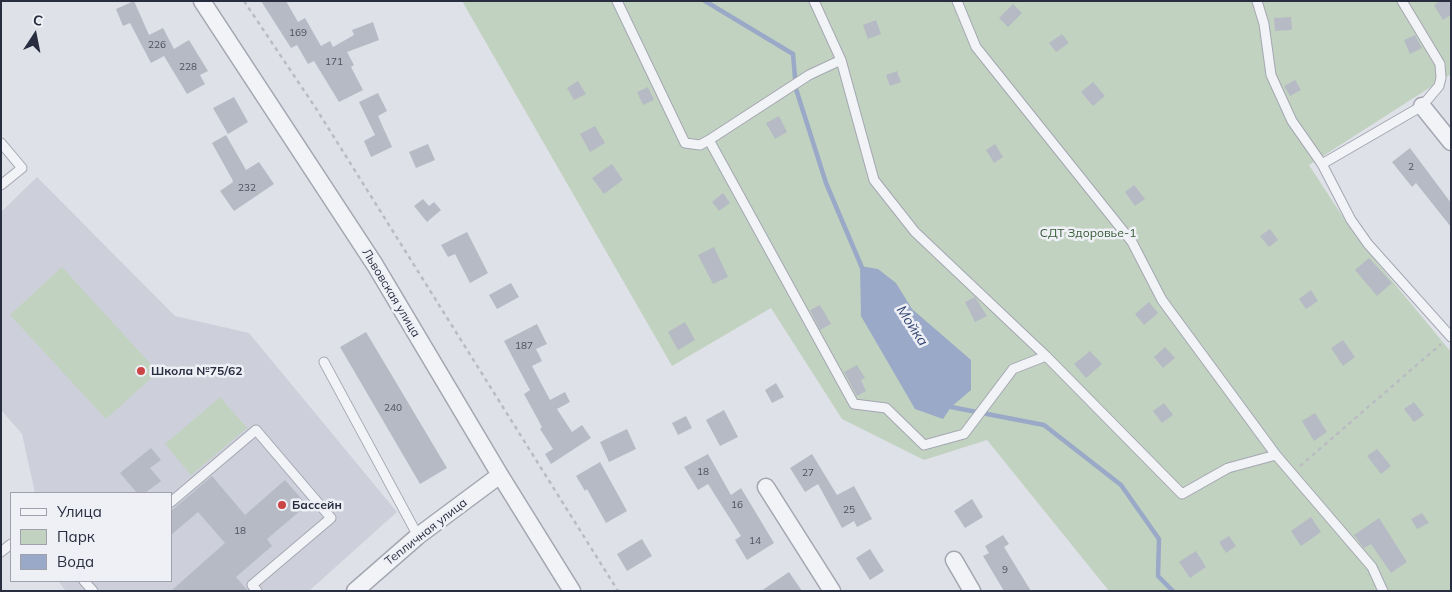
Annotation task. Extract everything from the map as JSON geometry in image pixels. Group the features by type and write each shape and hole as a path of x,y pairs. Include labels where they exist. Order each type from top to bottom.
{"street":[{"name":"Львовская улица","path":"202,1 375,264 500,475 572,591"},
{"path":"1422,106 1451,142"},
{"name":"Тепличная улица","path":"355,591 418,536 500,475"},
{"path":"766,487 832,591"},
{"path":"954,560 972,591"}],"lane":[{"path":"617,1 685,143 700,146 809,75 841,60"},
{"path":"814,1 841,60 874,180 915,232 1046,356 1182,494 1228,468 1276,455"},
{"path":"957,1 976,47 1132,242 1162,300 1276,455 1372,567 1383,591"},
{"path":"1257,1 1264,24 1271,75 1292,121 1322,164 1351,220 1368,244 1450,337"},
{"path":"1322,164 1422,106 1439,86 1442,71 1440,64 1402,1"},
{"path":"708,140 854,404 886,408 924,445 964,434 1013,369 1046,356"},
{"path":"1,143 22,168 1,185"},
{"path":"324,362 418,536"},
{"path":"172,501 256,430 332,518 252,585 257,591"}],"path":[{"path":"244,1 317,110 618,591"},
{"path":"1291,473 1450,337"}],"shaded area":[{"name":"Школа №75/62","path":"37,177 175,316 249,333 397,512 309,591 66,591 59,582 172,582 172,492 35,492 22,434 1,410 1,212"}],"green space":[{"name":"СДТ Здоровье-1","path":"462,1 1451,1 1451,74 1309,165 1356,237 1451,352 1451,591 1109,591 987,440 924,460 842,419 771,308 672,366"},
{"path":"62,267 158,372 106,419 10,315"},
{"path":"220,397 247,428 191,475 165,444"}],"water":[{"path":"860,266 878,269 896,283 912,309 971,360 971,390 951,407 943,419 915,409 861,316"}],"building":[{"path":"134,1 149,35 163,28 174,49 189,40 208,71 200,75 205,84 187,94 164,56 151,63 130,23 123,26 116,9"},
{"path":"261,1 286,1 298,22 305,18 321,46 330,41 333,47 354,35 352,30 373,22 379,40 347,52 354,65 351,67 363,90 339,102 314,61 308,64 297,45 291,48"},
{"path":"1440,1 1451,1 1451,15 1443,20 1434,5"},
{"path":"1013,4 1022,13 1008,27 999,18"},
{"path":"1291,17 1292,30 1275,31 1274,18"},
{"path":"876,20 881,34 868,39 863,25"},
{"path":"1062,34 1069,43 1056,52 1049,43"},
{"path":"1415,35 1422,48 1410,54 1404,40"},
{"path":"897,71 901,82 890,86 886,75"},
{"path":"1295,80 1301,90 1290,96 1284,86"},
{"path":"578,81 586,94 574,100 567,88"},
{"path":"1093,82 1105,96 1093,106 1081,92"},
{"path":"648,87 654,100 643,105 637,92"},
{"path":"378,93 387,111 378,116 392,147 371,157 364,141 375,135 359,102"},
{"path":"234,97 248,122 228,134 213,108"},
{"path":"779,116 787,132 775,139 766,123"},
{"path":"595,126 605,143 590,152 580,134"},
{"path":"226,135 246,170 259,162 274,184 234,211 220,191 233,182 212,143"},
{"path":"428,144 435,160 416,168 409,152"},
{"path":"995,144 1003,157 994,163 986,150"},
{"path":"1410,148 1451,203 1451,227 1416,183 1412,187 1392,162"},
{"path":"612,164 623,180 604,194 592,178"},
{"path":"1134,185 1145,199 1135,206 1125,192"},
{"path":"723,193 730,203 719,211 712,202"},
{"path":"423,199 429,206 434,202 441,210 427,222 414,206"},
{"path":"1270,229 1278,240 1269,247 1260,236"},
{"path":"467,232 488,273 470,283 455,254 448,257 441,245"},
{"path":"714,247 728,277 713,284 698,255"},
{"path":"1369,258 1392,283 1377,296 1355,270"},
{"path":"511,283 519,297 497,309 489,295"},
{"path":"1311,290 1318,301 1306,309 1299,299"},
{"path":"975,297 987,316 975,322 965,302"},
{"path":"1149,302 1158,313 1144,325 1135,314"},
{"path":"820,305 831,324 820,330 810,310"},
{"path":"685,322 695,340 678,350 668,332"},
{"path":"537,324 547,344 536,349 542,361 532,366 550,400 565,392 570,402 557,409 572,432 582,425 591,438 551,464 545,454 553,449 540,429 542,427 524,394 530,390 504,341"},
{"path":"366,332 447,468 420,484 340,347"},
{"path":"1343,340 1355,357 1343,366 1331,348"},
{"path":"1165,347 1175,358 1163,368 1154,357"},
{"path":"1090,351 1102,364 1086,378 1074,364"},
{"path":"857,365 865,378 861,380 866,391 857,396 844,372"},
{"path":"776,383 784,397 772,403 765,390"},
{"path":"1414,402 1424,415 1414,422 1404,409"},
{"path":"1164,403 1173,415 1162,423 1153,411"},
{"path":"724,410 738,437 720,446 706,420"},
{"path":"1315,413 1327,432 1314,441 1302,421"},
{"path":"686,416 692,428 678,435 672,423"},
{"path":"627,429 636,449 609,462 600,442"},
{"path":"151,448 161,460 150,468 161,481 146,492 136,492 120,473"},
{"path":"1377,449 1391,466 1381,474 1367,456"},
{"path":"708,454 731,495 741,488 774,543 747,560 735,540 741,536 708,484 698,490 684,467"},
{"path":"812,454 837,495 854,486 872,519 857,527 854,521 842,528 818,484 805,492 790,468"},
{"path":"600,462 627,511 606,523 587,489 585,491 576,476"},
{"path":"212,476 245,515 285,480 307,505 267,539 272,546 236,577 248,591 171,591 225,543 198,512 172,534 172,510"},
{"path":"972,499 983,517 965,528 954,511"},
{"path":"1422,513 1429,523 1417,529 1411,519"},
{"path":"1311,517 1321,532 1301,546 1291,531"},
{"path":"1379,518 1407,562 1391,573 1371,544 1364,548 1354,535"},
{"path":"1003,535 1009,544 1004,547 1031,591 1004,591 983,556 989,553 985,546"},
{"path":"1229,536 1236,546 1226,553 1219,542"},
{"path":"642,539 652,556 627,571 617,554"},
{"path":"870,549 884,571 870,580 856,558"},
{"path":"1196,551 1206,567 1190,578 1179,562"},
{"path":"789,572 802,591 761,591"}],"waterway":[{"name":"Мойка","path":"705,1 793,54 796,89 826,183 863,270"},
{"name":"Мойка","path":"947,402 951,407 1044,425 1121,485 1159,539 1158,576 1173,591"}],"place":[{"name":"Школа №75/62","path":"141,371"},
{"name":"Бассейн","path":"282,505"}]}
